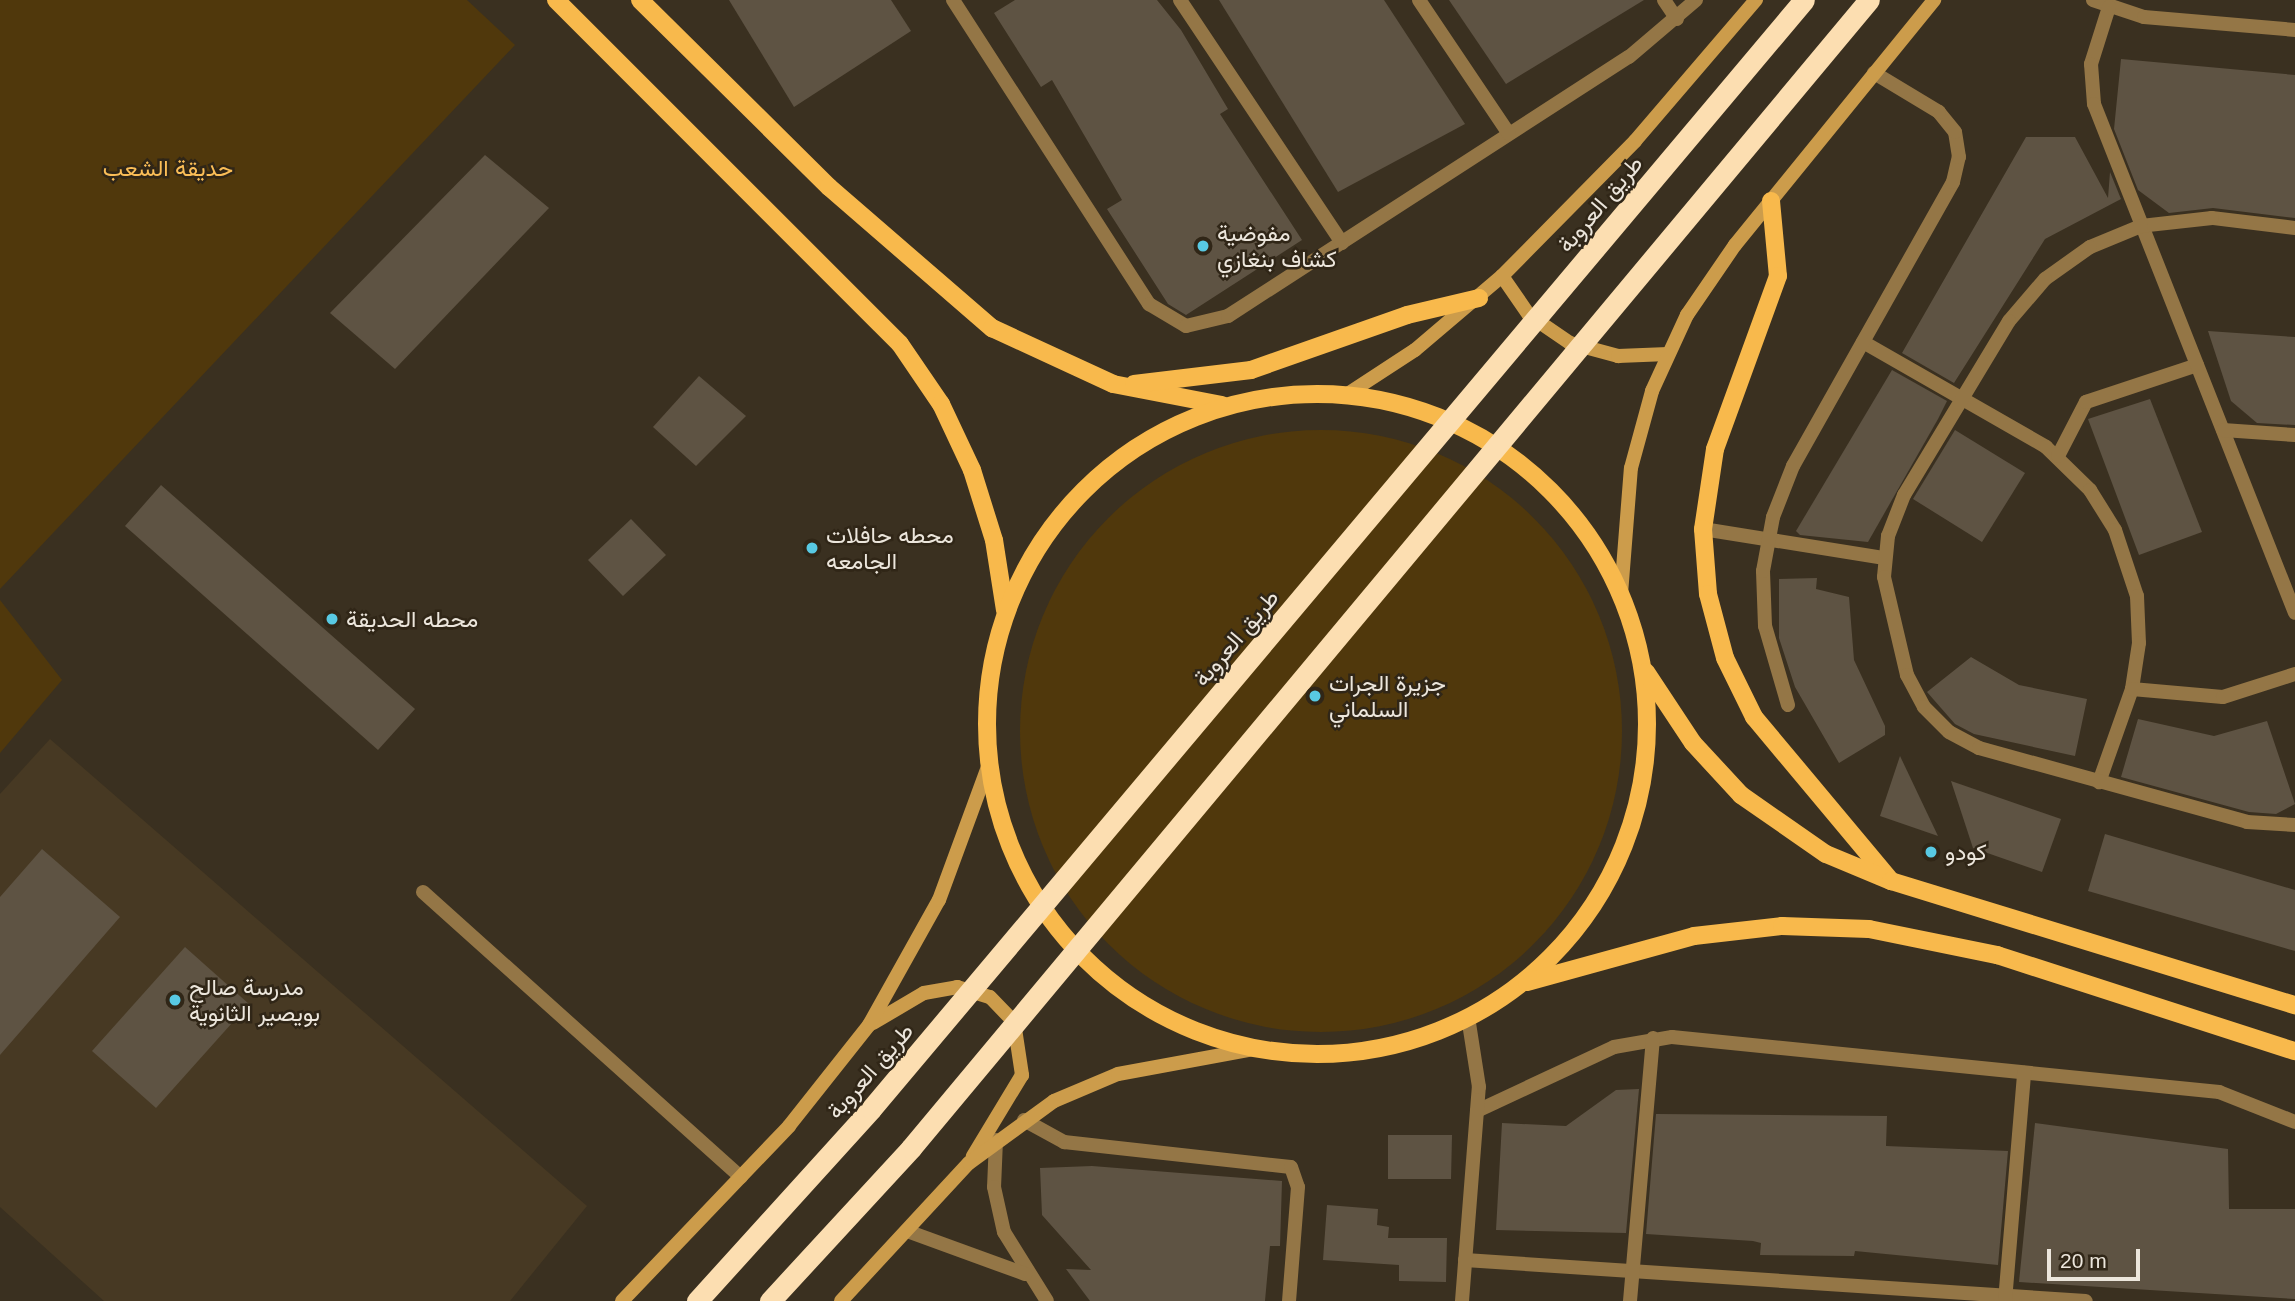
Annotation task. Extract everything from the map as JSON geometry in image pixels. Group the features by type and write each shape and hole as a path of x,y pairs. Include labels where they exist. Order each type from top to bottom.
{"highway":[{"name":"طريق العروبة","path":"697,1301 871,1109 1804,0"},
{"path":"770,1301 911,1148 1869,0"}],"main road":[{"path":"556,0 907,354 972,470 994,540 1005,611"},
{"path":"640,0 953,300 1033,351 1113,384 1229,405"},
{"name":"طريق العروبة","path":"1346,395 1479,298 1502,276 1635,141 1756,0"},
{"path":"1622,594 1631,468 1668,354 1710,279 1934,0"},
{"path":"1771,201 1779,276 1715,449 1703,529 1715,626 1738,688 1772,744 1847,821 1891,881"},
{"path":"1502,276 1530,315 1570,343 1618,356 1668,354"},
{"path":"1113,384 1251,370 1407,315 1479,298"},
{"path":"841,1301 970,1163 996,1140 1024,1120 1118,1074 1259,1048 1366,1050 1468,1017 1520,984 1577,928 1628,837 1647,747 1644,669 1622,594 1582,525 1516,461 1424,411 1346,395 1307,394 1229,405 1156,435 1092,481 1041,541 1005,611 987,688 988,767 1022,874 1091,965 1186,1027 1259,1048"},
{"path":"1644,669 1693,743 1741,795 1826,855 1891,881 2295,1005"},
{"path":"622,1301 741,1177 869,1025 939,900 988,767"},
{"path":"1520,984 1694,936 1782,926 1869,929 1997,956 2295,1051"},
{"path":"869,1025 924,993 957,987 989,998 1014,1022 1022,1075 970,1163"}],"street":[{"path":"953,0 1159,314 1186,326 1214,323 1342,243 1509,134 1677,19 1696,0"},
{"path":"1180,0 1342,243"},
{"path":"1419,0 1509,134"},
{"path":"1664,0 1677,19"},
{"path":"2093,0 2144,16 2295,30"},
{"path":"2109,7 2094,44 2091,85 2141,226 2295,613"},
{"path":"1788,705 1765,626 1767,544 1782,491 1952,182 1959,158 1955,132 1939,112 1874,74"},
{"path":"2295,228 2212,218 2141,226 2090,247 2045,279 2009,321 1904,495 1885,558 1886,596 1907,675 1936,721 1979,748 2247,822 2295,825"},
{"path":"1863,342 2058,456 2104,509 2125,551 2139,620 2132,690 2099,782"},
{"path":"2058,456 2086,402 2197,365"},
{"path":"2223,430 2295,435"},
{"path":"1703,529 1767,544 1885,558"},
{"path":"2132,690 2223,697 2295,674"},
{"path":"423,892 741,1177"},
{"path":"1462,1301 1477,1111 1468,1017"},
{"path":"1477,1111 1595,1054 1653,1038 2220,1092 2295,1122"},
{"path":"1630,1301 1653,1038"},
{"path":"2005,1298 2024,1073"},
{"path":"1024,1120 1072,1144 1291,1167 1298,1186 1289,1301"},
{"path":"996,1140 998,1210 1025,1274 1047,1301"},
{"path":"907,1231 1025,1274"},
{"path":"1465,1260 2005,1298 2086,1301"}],"shaded area":[{"name":"مدرسة صالح بويصير الثانوية","path":"50,739 587,1206 510,1301 104,1301 0,1207 0,794"}],"green space":[{"name":"حديقة الشعب","path":"0,0 467,0 515,45 0,589"},
{"path":"1321,430 1380,436 1436,453 1488,481 1534,518 1571,564 1599,616 1616,672 1622,731 1616,790 1599,846 1571,898 1534,944 1488,981 1436,1009 1380,1026 1321,1032 1262,1026 1206,1009 1154,981 1108,944 1071,898 1043,846 1026,790 1020,731 1026,672 1043,616 1071,564 1108,518 1154,481 1206,453 1262,436"},
{"path":"0,600 62,680 0,753"}],"building":[{"path":"729,0 891,0 911,31 794,107"},
{"path":"1015,0 1157,0 1181,30 1228,109 1220,114 1302,240 1186,315 1168,304 1107,209 1122,200 1052,80 1041,87 994,13"},
{"path":"1219,0 1384,0 1465,124 1338,192"},
{"path":"1449,0 1644,0 1506,84"},
{"path":"2121,59 2295,75 2295,218 2213,208 2169,213 2138,190 2114,129"},
{"path":"2026,137 2075,137 2108,198 2110,172 2121,199 2045,239 1954,383 1902,353"},
{"path":"485,155 549,208 395,369 330,313"},
{"path":"2208,331 2295,337 2295,425 2257,423 2231,401"},
{"path":"1892,370 1947,401 1938,419 1868,542 1800,535 1796,531"},
{"path":"699,376 746,416 696,466 653,427"},
{"path":"2150,399 2202,532 2139,555 2088,419"},
{"path":"1955,430 2025,473 1982,542 1913,499"},
{"path":"161,485 415,709 378,750 125,526"},
{"path":"631,519 666,555 623,596 588,560"},
{"path":"1817,578 1816,589 1849,597 1854,660 1885,726 1885,735 1839,763 1795,687 1779,638 1779,579"},
{"path":"1971,657 2019,685 2087,699 2075,756 1974,734 1955,724 1927,692"},
{"path":"2138,719 2214,736 2267,721 2295,804 2276,814 2249,812 2121,777"},
{"path":"1900,756 1938,836 1880,816"},
{"path":"1951,781 2061,819 2042,872 1973,848"},
{"path":"2105,834 2295,890 2295,951 2088,891"},
{"path":"42,849 120,917 0,1055 0,897"},
{"path":"185,947 249,1004 156,1108 92,1051"},
{"path":"1639,1089 1626,1233 1496,1230 1502,1123 1566,1126 1616,1090"},
{"path":"1656,1114 1887,1116 1886,1146 2008,1151 1998,1265 1855,1251 1854,1256 1760,1255 1761,1243 1753,1241 1646,1234"},
{"path":"2035,1123 2228,1149 2229,1209 2295,1209 2295,1299 2019,1282"},
{"path":"1388,1135 1452,1135 1451,1179 1388,1179"},
{"path":"1092,1166 1282,1181 1280,1246 1270,1246 1265,1301 1090,1301 1066,1269 1091,1270 1042,1215 1040,1168"},
{"path":"1327,1205 1378,1209 1377,1225 1389,1227 1388,1238 1447,1238 1446,1282 1399,1281 1399,1265 1323,1260"}],"place":[{"name":"مفوضية كشاف بنغازي","path":"1203,246"},
{"name":"محطه حافلات الجامعه","path":"812,548"},
{"name":"محطه الحديقة","path":"332,619"},
{"name":"جزيرة الجرات السلماني","path":"1315,696"},
{"name":"كودو","path":"1931,852"},
{"name":"مدرسة صالح بويصير الثانوية","path":"175,1000"}]}
